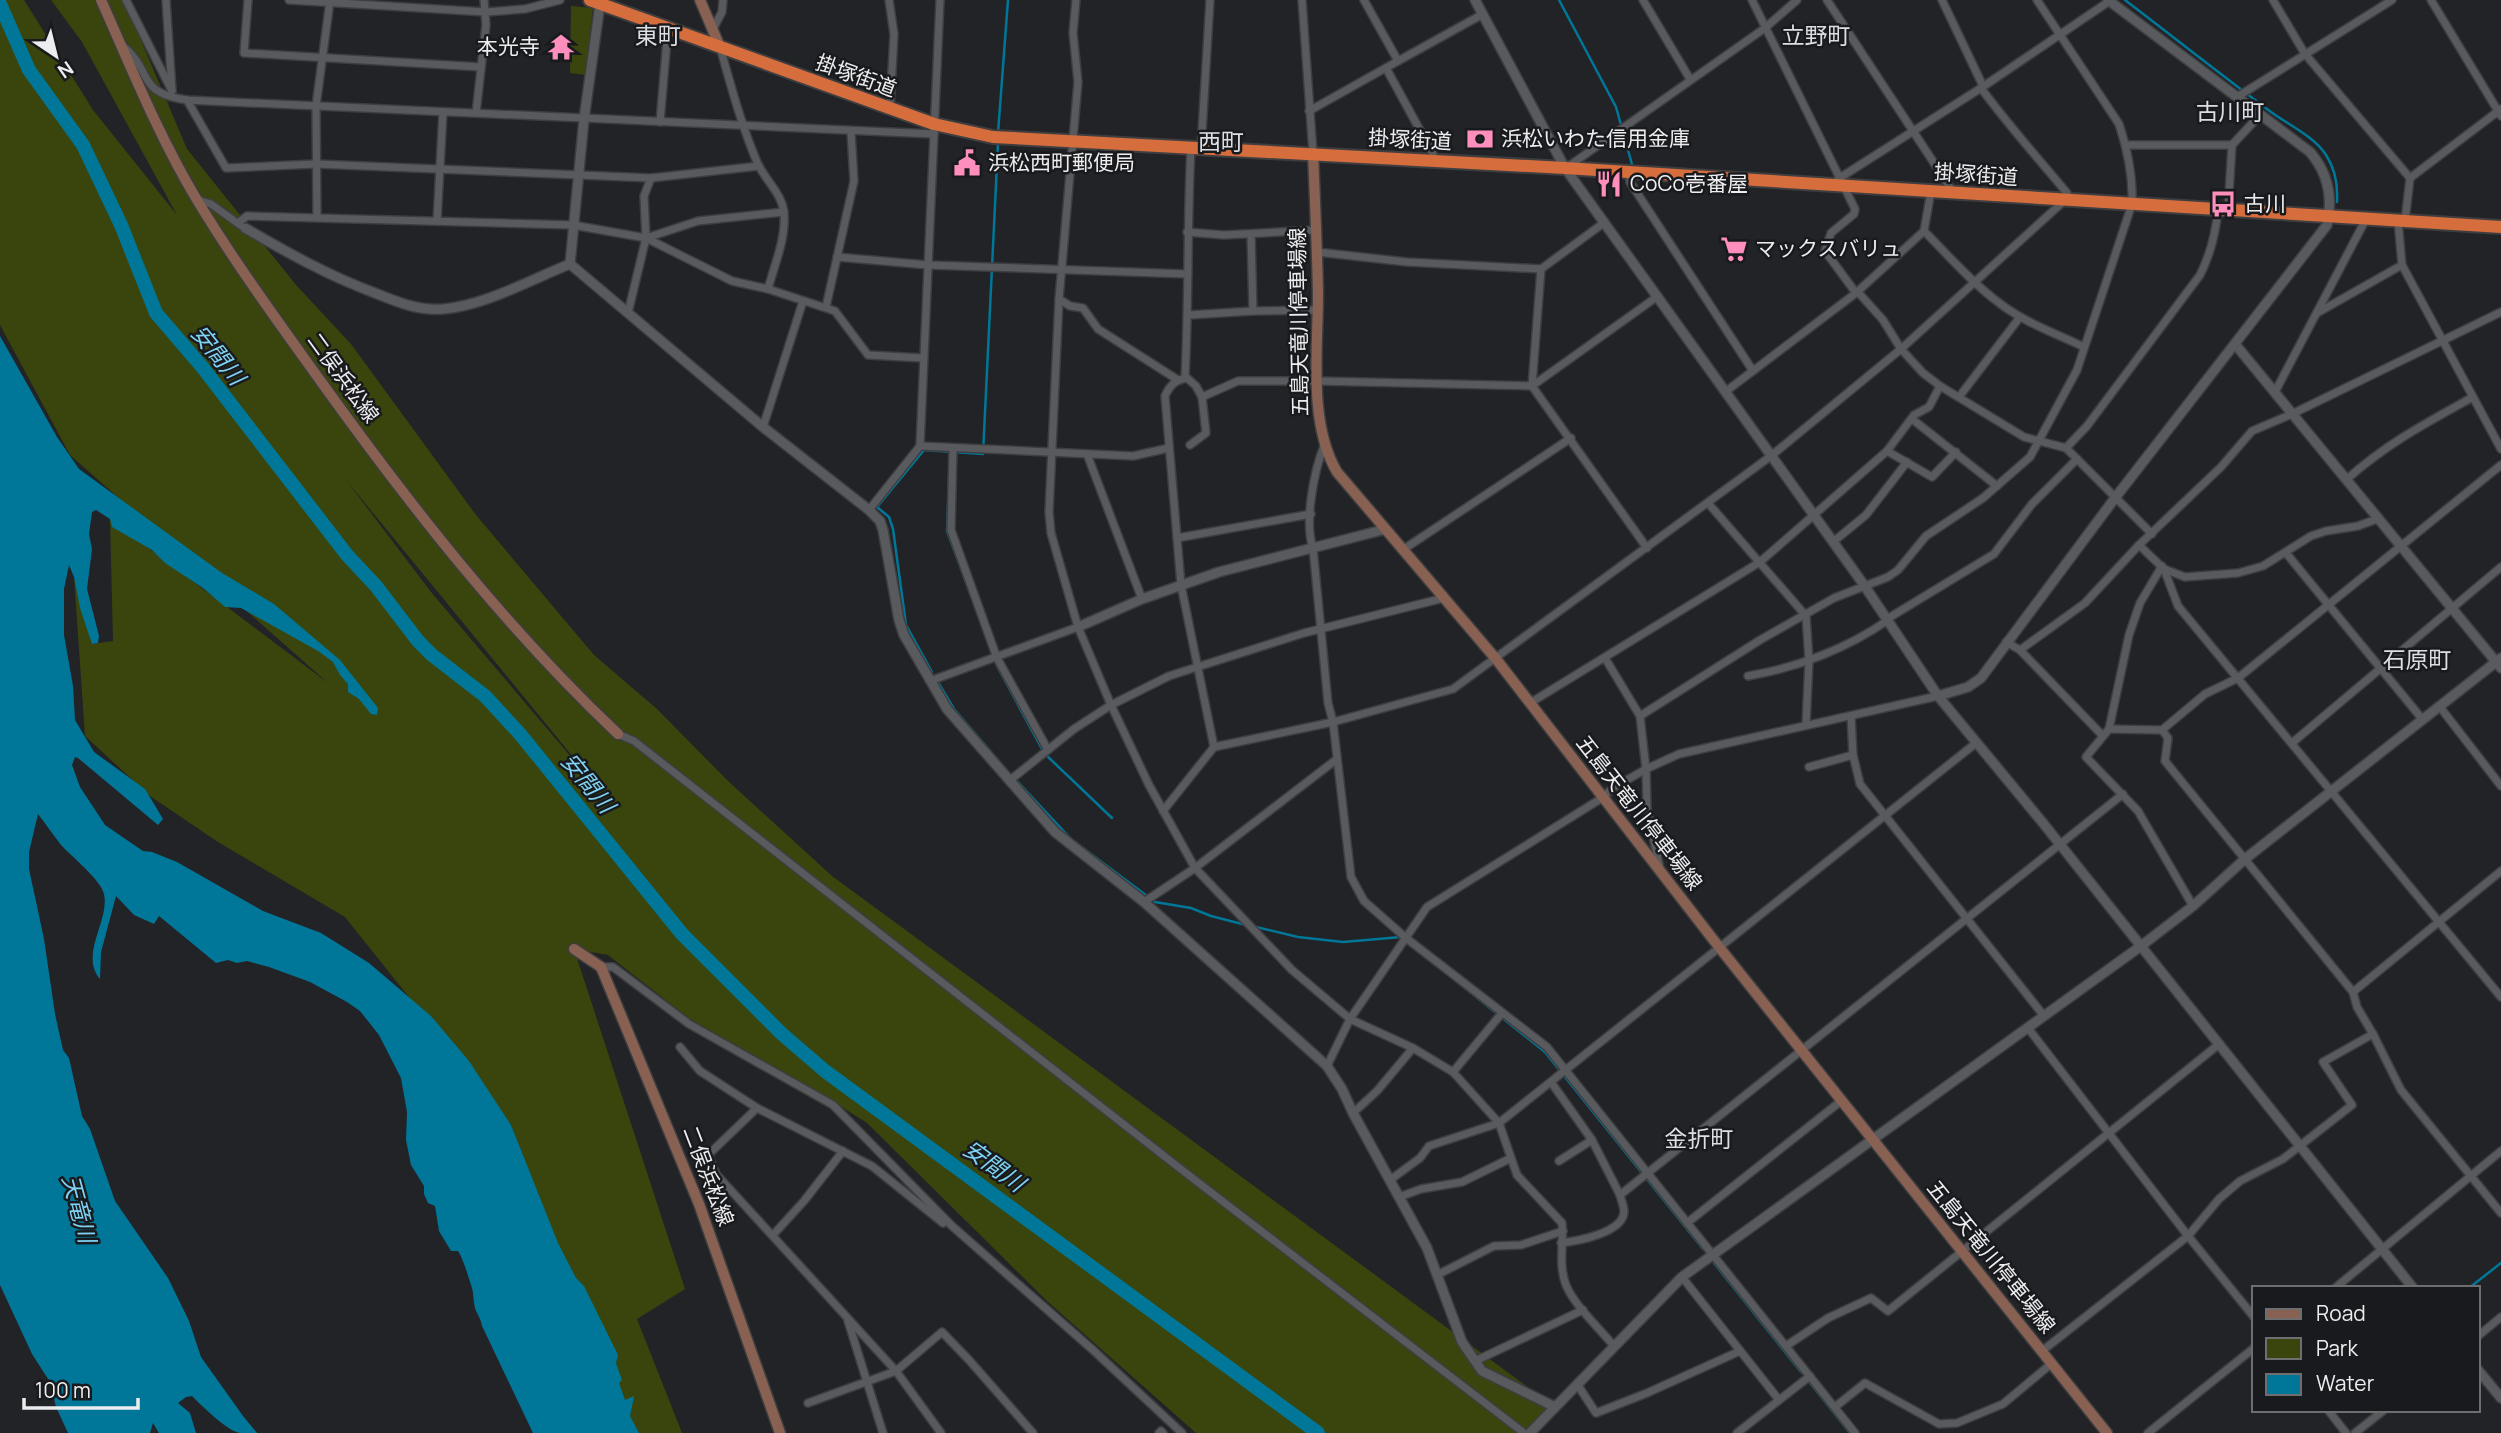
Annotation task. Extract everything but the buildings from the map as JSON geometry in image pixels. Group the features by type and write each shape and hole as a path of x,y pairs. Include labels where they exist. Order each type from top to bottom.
{"highway":[{"name":"掛塚街道","path":"595,2 890,108 934,129 997,137 1632,173 1840,182 1953,193 2501,227"}],"main road":[{"name":"二俣浜松線","path":"101,0 165,140 197,199 248,278 359,435 448,549 527,644 618,734"},
{"path":"700,0 720,47"},
{"name":"五島天竜川停車場線","path":"1313,153 1318,410 1324,446 1337,472 1496,659 1660,873 2107,1433"},
{"path":"574,949 601,967"},
{"name":"二俣浜松線","path":"601,967 699,1204 780,1433"}],"street":[{"path":"126,0 172,94"},
{"path":"166,0 172,94"},
{"path":"248,0 244,53 481,67"},
{"path":"289,0 486,12 525,9 560,0"},
{"path":"476,113 486,12 484,0"},
{"path":"713,29 722,12 723,0"},
{"path":"889,0 894,34 890,108"},
{"path":"869,510 920,446 940,0"},
{"path":"1076,0 1073,33 1077,82 1074,142 1059,299 1049,512 1051,533 1078,627 1111,705 1163,811 1195,868 1292,970 1350,1019 1413,1048 1453,1072 1499,1124 1517,1175 1562,1223 1561,1243 1566,1284 1583,1310 1614,1346"},
{"path":"1181,379 1189,315 1187,232 1210,0"},
{"path":"1302,0 1313,153"},
{"path":"1364,0 1398,61"},
{"path":"1475,0 1565,168 1864,585 1938,696 2060,844 2411,1286"},
{"path":"1643,0 1690,79"},
{"path":"1752,0 1855,209 1854,214 1831,233 1825,251 1883,320 1901,349 1923,373 2024,437 2066,448 2152,534"},
{"path":"1565,168 1765,28 1797,0"},
{"path":"1826,0 1953,193"},
{"path":"1163,811 1214,747 1333,722 1453,689 1771,456 1901,349 2065,200 2067,193 2018,132 2003,119 1982,87 1942,0"},
{"path":"1640,716 1760,640 1834,598 1888,578 1926,536 1997,486 2030,457 2077,370 2132,204 2133,179 2119,124 2037,0"},
{"path":"2273,0 2305,54 2410,178"},
{"path":"2237,97 2392,0"},
{"path":"2431,0 2500,112 2410,178 2402,221 2402,265 2501,449"},
{"path":"317,217 316,106 330,1"},
{"path":"1327,1066 1350,1019 1427,907 1602,798 1613,788 1679,754 1938,696 1968,687 1980,678 2115,498 2327,225 2329,216 2328,184 2322,168 2310,152 2109,1 2061,36 1913,131 1840,182"},
{"path":"570,264 595,2"},
{"path":"1309,111 1483,14"},
{"path":"660,122 668,28"},
{"path":"121,43 131,52 155,92 172,94 187,100 851,132 934,129"},
{"path":"720,47 742,126 759,166 779,198 784,212 784,229 768,289"},
{"path":"1386,68 1433,154 1433,160"},
{"path":"187,100 226,168 316,164 651,178 759,166"},
{"path":"437,221 443,112"},
{"path":"2066,448 2087,426 2200,275 2212,248 2223,210 2232,145 2260,115"},
{"path":"825,307 853,181 851,132"},
{"path":"2126,145 2232,145"},
{"path":"1632,173 1630,182 1753,371"},
{"path":"628,313 646,238 644,196 651,178"},
{"path":"1725,392 1857,292 1924,231 1931,191"},
{"path":"197,199 211,204 317,269 400,303 417,307 443,309 464,306 570,264"},
{"path":"646,238 698,221 784,212"},
{"path":"242,225 247,216 573,225 646,238 732,281 768,289 835,311 869,355 923,358"},
{"path":"2275,392 2366,219"},
{"path":"1317,253 1407,262 1541,269 1605,222"},
{"path":"1187,232 1224,235 1316,230"},
{"path":"1924,231 1975,283 1999,303 2020,317 2084,347"},
{"path":"1251,234 1253,311"},
{"path":"837,257 928,265 1188,274"},
{"path":"570,264 880,521 899,620 947,709 1055,832 1144,902 1327,1066 1427,1248 1457,1333 1475,1361 1482,1371 1491,1377 1555,1407"},
{"path":"2316,313 2402,265"},
{"path":"1541,269 1532,386 1647,548"},
{"path":"1202,397 1238,382 1318,380 1532,386 1657,296"},
{"path":"1059,299 1070,306 1083,308 1098,329 1196,386 1202,397 1206,433 1190,445"},
{"path":"763,426 803,301"},
{"path":"1189,315 1318,310"},
{"path":"2020,650 2085,603 2139,545 2221,467 2252,431 2501,312"},
{"path":"1959,397 2020,317"},
{"path":"618,734 634,741 1161,1154 1527,1433 1682,1277 2141,946 2331,791 2499,663 2399,546 2235,344"},
{"path":"1181,379 1170,386 1165,396 1181,585 1214,747"},
{"path":"1530,703 1760,562 1887,451 1912,419 1929,407 1940,386"},
{"path":"2346,480 2394,441 2473,397"},
{"path":"1912,419 1997,486"},
{"path":"1404,549 1571,438"},
{"path":"920,446 1133,456 1169,448"},
{"path":"1324,446 1316,466 1310,540 1351,877 1364,901 1547,1047 1855,1433"},
{"path":"953,448 951,530 997,658 1048,750"},
{"path":"1887,451 1932,477 1956,452"},
{"path":"1087,454 1142,599"},
{"path":"1748,676 1809,660 1875,629 1975,567 1993,554 2032,504 2077,459"},
{"path":"1833,542 1866,515 1907,462"},
{"path":"2109,729 2161,730 2206,694 2238,678 2501,465"},
{"path":"1708,503 1806,616 1809,660 1806,725"},
{"path":"1177,538 1311,514"},
{"path":"2139,545 2163,567 2185,577 2238,573 2263,566 2311,536 2377,519"},
{"path":"930,681 997,658 1142,599 1219,572 1386,529"},
{"path":"2286,553 2423,720"},
{"path":"2163,567 2178,606 2501,997"},
{"path":"2163,567 2140,603 2129,635 2109,729 2086,757 2138,811 2193,906"},
{"path":"2292,743 2501,567"},
{"path":"1009,780 1111,705 1169,677 1322,628 1444,598"},
{"path":"2006,642 2020,650 2104,736"},
{"path":"1605,657 1640,716 1647,808 1660,873"},
{"path":"2440,707 2501,786"},
{"path":"1851,716 1853,755 1860,784 2044,1016"},
{"path":"2161,730 2168,738 2165,761 2353,992 2357,1007 2401,1090 2501,1213"},
{"path":"1390,1180 1420,1158 1429,1146 1499,1124 1976,743"},
{"path":"1809,767 1853,755"},
{"path":"1144,902 1195,868 1337,759"},
{"path":"1620,1195 2123,794"},
{"path":"2353,992 2501,871"},
{"path":"601,967 613,967 689,1024 833,1105 964,1237"},
{"path":"1453,1072 1502,1013"},
{"path":"2028,1028 2252,1315"},
{"path":"2042,1351 2188,1236 2219,1199 2241,1181 2283,1159 2353,1105 2323,1062 2373,1034"},
{"path":"1786,1346 1828,1318 1871,1298 1888,1311 2218,1045"},
{"path":"680,1047 700,1071 757,1108 872,1166 964,1237 1093,1350 1182,1433"},
{"path":"1353,1113 1377,1091 1413,1048"},
{"path":"1551,1082 1592,1140 1625,1210 1623,1217 1608,1230 1588,1239 1561,1243"},
{"path":"1687,1223 1841,1101"},
{"path":"757,1108 708,1155 716,1174 896,1371 941,1433"},
{"path":"1559,1161 1592,1140"},
{"path":"773,1235 843,1151"},
{"path":"2337,1286 2501,1151"},
{"path":"1399,1197 1421,1189 1462,1182 1511,1158"},
{"path":"1437,1275 1494,1246 1521,1245 1563,1231"},
{"path":"1682,1277 1779,1400"},
{"path":"1475,1361 1583,1310"},
{"path":"847,1317 883,1433"},
{"path":"2480,1334 2501,1317"},
{"path":"808,1403 896,1371 942,1332 1033,1433"},
{"path":"2148,1433 2252,1350"},
{"path":"1577,1384 1595,1413 1740,1351"},
{"path":"1835,1407 1864,1383 1939,1424 1957,1423 2003,1404 2051,1364"},
{"path":"2480,1372 2501,1398"},
{"path":"1737,1433 1810,1376"},
{"path":"2330,1412 2346,1433"},
{"path":"2355,1433 2381,1412"}],"green space":[{"path":"0,0 24,0 93,110 177,215 82,42 51,0 124,0 187,149 296,285 351,344 476,515 594,655 657,709 728,781 832,876 1555,1407 1529,1433 1196,1433 1048,1302 867,1123 815,1090 690,1019 608,955 574,949 685,1289 637,1319 682,1433 629,1433 511,1125 345,917 218,842 150,796 85,736 74,577 92,644 113,641 110,519 328,683 70,455 0,325","holes":["346,480 578,763 431,592"]},
{"path":"571,6 593,8 585,75 570,73"}],"water":[{"name":"天竜川","path":"0,336 57,437 79,469 222,573 274,604 340,660 378,708 377,715 371,714 359,699 348,692 348,684 333,662 318,651 241,608 225,607 203,588 165,563 152,550 112,527 110,519 96,510 92,512 89,534 92,549 87,589 99,636 98,643 92,644 69,565 64,589 64,635 73,686 75,720 94,752 145,789 163,819 158,825 75,757 72,765 80,787 105,825 143,851 177,862 263,911 321,933 369,963 431,1016 469,1061 511,1125 558,1243 576,1278 584,1286 618,1355 616,1363 622,1380 619,1383 625,1400 634,1396 630,1416 639,1433 533,1433 482,1326 462,1258 458,1251 451,1251 439,1231 435,1206 428,1203 424,1186 411,1165 406,1140 407,1112 401,1078 379,1035 360,1011 310,982 269,967 247,961 237,963 228,960 216,963 159,916 154,924 134,915 116,896 101,952 100,979 94,969 93,959 105,904 102,888 61,845 38,814 29,852 29,869 44,939 55,1014 63,1050 69,1058 82,1116 90,1129 115,1201 168,1278 189,1321 201,1357 257,1433 240,1433 228,1428 192,1396 178,1403 190,1413 196,1433 159,1433 153,1423 150,1433 68,1433 56,1407 50,1382 32,1354 0,1285"}],"waterway":[{"path":"998,133 1008,0"},
{"path":"1559,0 1616,107 1633,168"},
{"path":"2125,0 2267,109 2314,141 2332,166 2337,184 2337,202"},
{"name":"安間川","path":"0,4 29,70 83,145 121,225 156,313 203,368 347,555 376,586 418,641 485,696 520,734 682,934 782,1034 825,1071 1318,1433"},
{"path":"932,672 906,625 893,529 889,517 877,507 924,450 983,454 998,143"},
{"path":"949,480 947,531 972,598"},
{"path":"997,666 1042,749"},
{"path":"939,684 954,709 1010,774"},
{"path":"1046,755 1112,818"},
{"path":"1016,780 1071,839 1147,896"},
{"path":"1155,902 1191,908 1246,925"},
{"path":"1256,927 1298,937 1343,942 1401,937"},
{"path":"1455,980 1545,1052 1703,1249"},
{"path":"1714,1263 1801,1372"},
{"path":"2472,1286 2501,1263"},
{"path":"1810,1383 1850,1433"}],"place":[{"name":"本光寺","path":"561,47"},
{"name":"浜松いわた信用金庫","path":"1480,139"},
{"name":"浜松西町郵便局","path":"967,163"},
{"name":"CoCo壱番屋","path":"1609,184"},
{"name":"古川","path":"2223,204"},
{"name":"マックスバリュ","path":"1734,249"}],"district":[{"name":"東町","path":"658,36"},
{"name":"立野町","path":"1816,36"},
{"name":"古川町","path":"2230,112"},
{"name":"西町","path":"1221,142"},
{"name":"石原町","path":"2417,660"},
{"name":"金折町","path":"1699,1139"}]}
